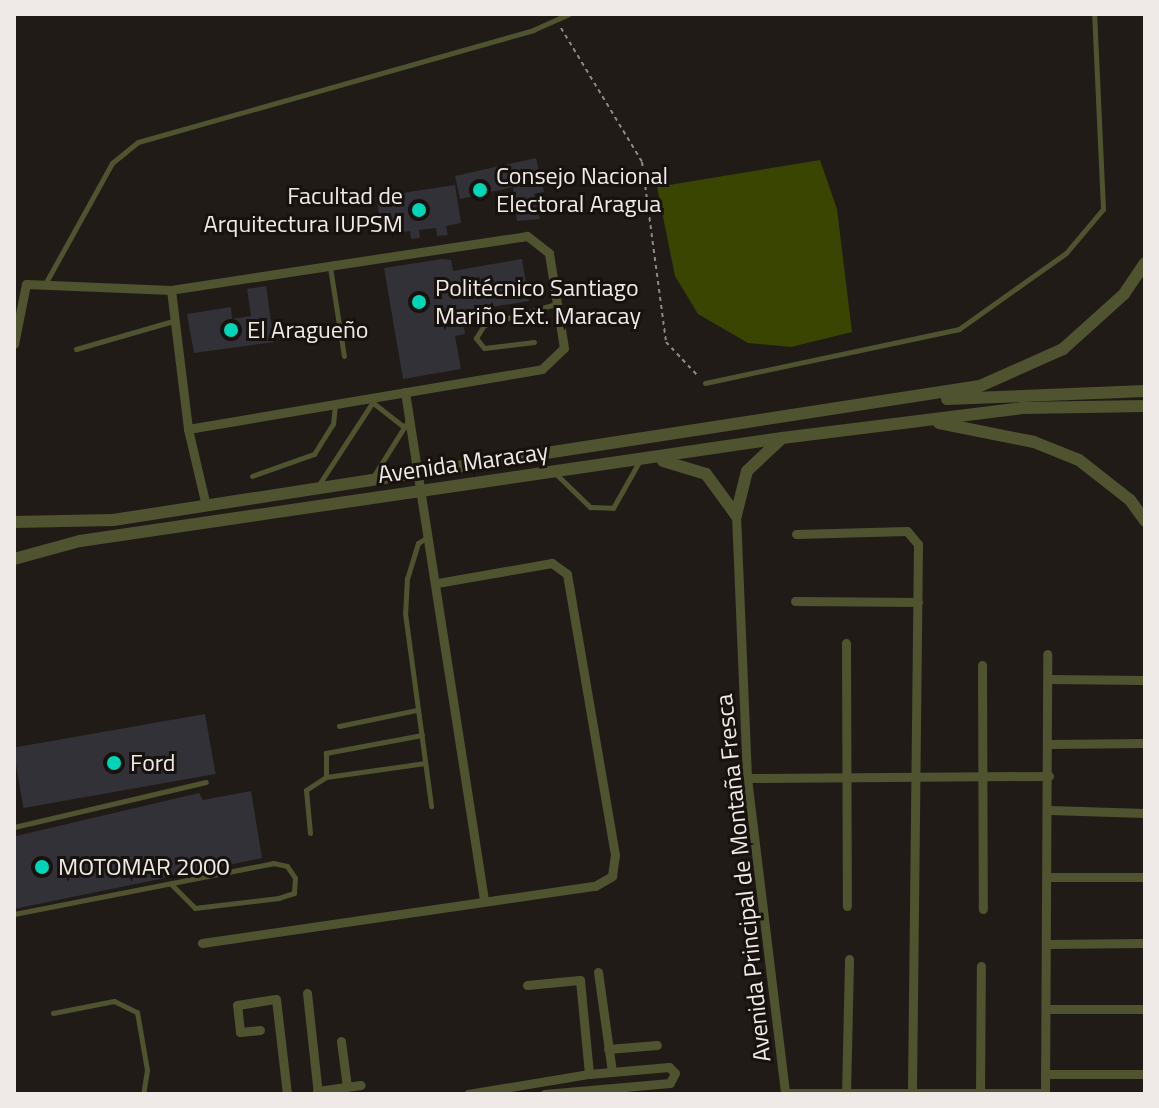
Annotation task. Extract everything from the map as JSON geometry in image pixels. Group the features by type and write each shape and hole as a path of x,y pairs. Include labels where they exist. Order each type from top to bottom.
{"street":[{"path":"14,284 171,290 527,236 549,253 564,348 550,364 375,399 188,429"},
{"path":"904,401 1003,378 1063,349 1124,294 1145,263"},
{"path":"14,344 26,284"},
{"path":"171,290 188,429 206,506"},
{"path":"904,401 1145,391"},
{"path":"405,392 407,424 437,583 484,900"},
{"name":"Avenida Maracay","path":"14,522 113,520 416,471 904,401"},
{"name":"Avenida Maracay","path":"14,559 80,541 782,438 1022,408 1145,406"},
{"path":"920,420 1034,442 1079,460 1130,500 1145,521"},
{"path":"736,515 747,471 782,438"},
{"path":"645,459 706,474 736,515"},
{"name":"Avenida Principal de Montaña Fresca","path":"736,515 747,778 785,1094"},
{"path":"796,534 915,535 918,602 912,1092"},
{"path":"202,943 595,886 612,876 615,855 567,574 552,563 437,583"},
{"path":"795,601 918,602"},
{"path":"846,643 847,906"},
{"path":"785,1094 1045,1094 1049,877 1047,654"},
{"path":"982,665 979,777 983,909"},
{"path":"1049,679 1145,680"},
{"path":"1049,744 1145,743"},
{"path":"747,778 1049,776"},
{"path":"1049,810 1145,813"},
{"path":"1049,877 1145,877"},
{"path":"1047,944 1143,943"},
{"path":"846,1093 849,959"},
{"path":"980,1092 981,966"},
{"path":"598,972 612,1072"},
{"path":"527,985 580,980 586,1075 584,1092"},
{"path":"307,993 318,1092 361,1085"},
{"path":"260,1030 240,1032 237,1005 276,999 287,1094"},
{"path":"1046,1009 1145,1009"},
{"path":"341,1041 347,1087"},
{"path":"608,1049 657,1045"},
{"path":"468,1094 612,1072 669,1067 675,1073 670,1083 544,1094"},
{"path":"1045,1074 1141,1074"}],"lane":[{"path":"45,284 112,163 138,142 569,14"},
{"path":"705,383 894,348 959,329 1066,253 1103,209 1094,14"},
{"path":"330,266 344,356"},
{"path":"534,342 484,348 476,338 484,325 557,303"},
{"path":"76,349 173,321"},
{"path":"317,488 375,399 407,424 372,479"},
{"path":"252,476 314,454 333,424 335,403"},
{"path":"554,472 590,507 613,508 645,459"},
{"path":"427,537 418,543 407,578 417,710 431,806"},
{"path":"339,726 417,710"},
{"path":"326,777 326,753 422,735"},
{"path":"310,833 306,790 326,777 425,763"},
{"path":"14,827 206,782"},
{"path":"14,914 171,884 281,863 295,878 294,893 279,898 195,908 171,884"},
{"path":"53,1013 114,1001 137,1012 147,1070 143,1094"}],"path":[{"path":"555,20 642,162 666,342 705,383"}],"green space":[{"path":"820,160 837,209 852,332 791,347 748,343 698,314 675,276 657,187"}],"building":[{"name":"Consejo Nacional Electoral Aragua","path":"536,158 544,192 534,194 540,219 517,221 513,187 460,199 455,176"},
{"name":"Facultad de Arquitectura IUPSM","path":"455,185 461,223 446,226 448,235 437,236 436,228 419,230 420,238 411,239 410,231 383,235 376,197"},
{"name":"Politécnico Santiago Mariño Ext. Maracay","path":"522,259 529,301 461,312 465,334 455,336 461,369 403,379 384,268 451,260 453,271"},
{"name":"El Aragueño","path":"266,286 274,342 194,353 187,314 231,307 232,319 251,316 247,289"},
{"name":"Ford","path":"205,714 216,774 24,808 14,748"},
{"path":"251,791 262,858 14,909 16,836 199,793 203,800"}],"place":[{"name":"Consejo Nacional Electoral Aragua","path":"480,190"},
{"name":"Facultad de Arquitectura IUPSM","path":"419,210"},
{"name":"Politécnico Santiago Mariño Ext. Maracay","path":"419,302"},
{"name":"El Aragueño","path":"231,330"},
{"name":"Ford","path":"114,763"},
{"name":"MOTOMAR 2000","path":"42,867"}]}
